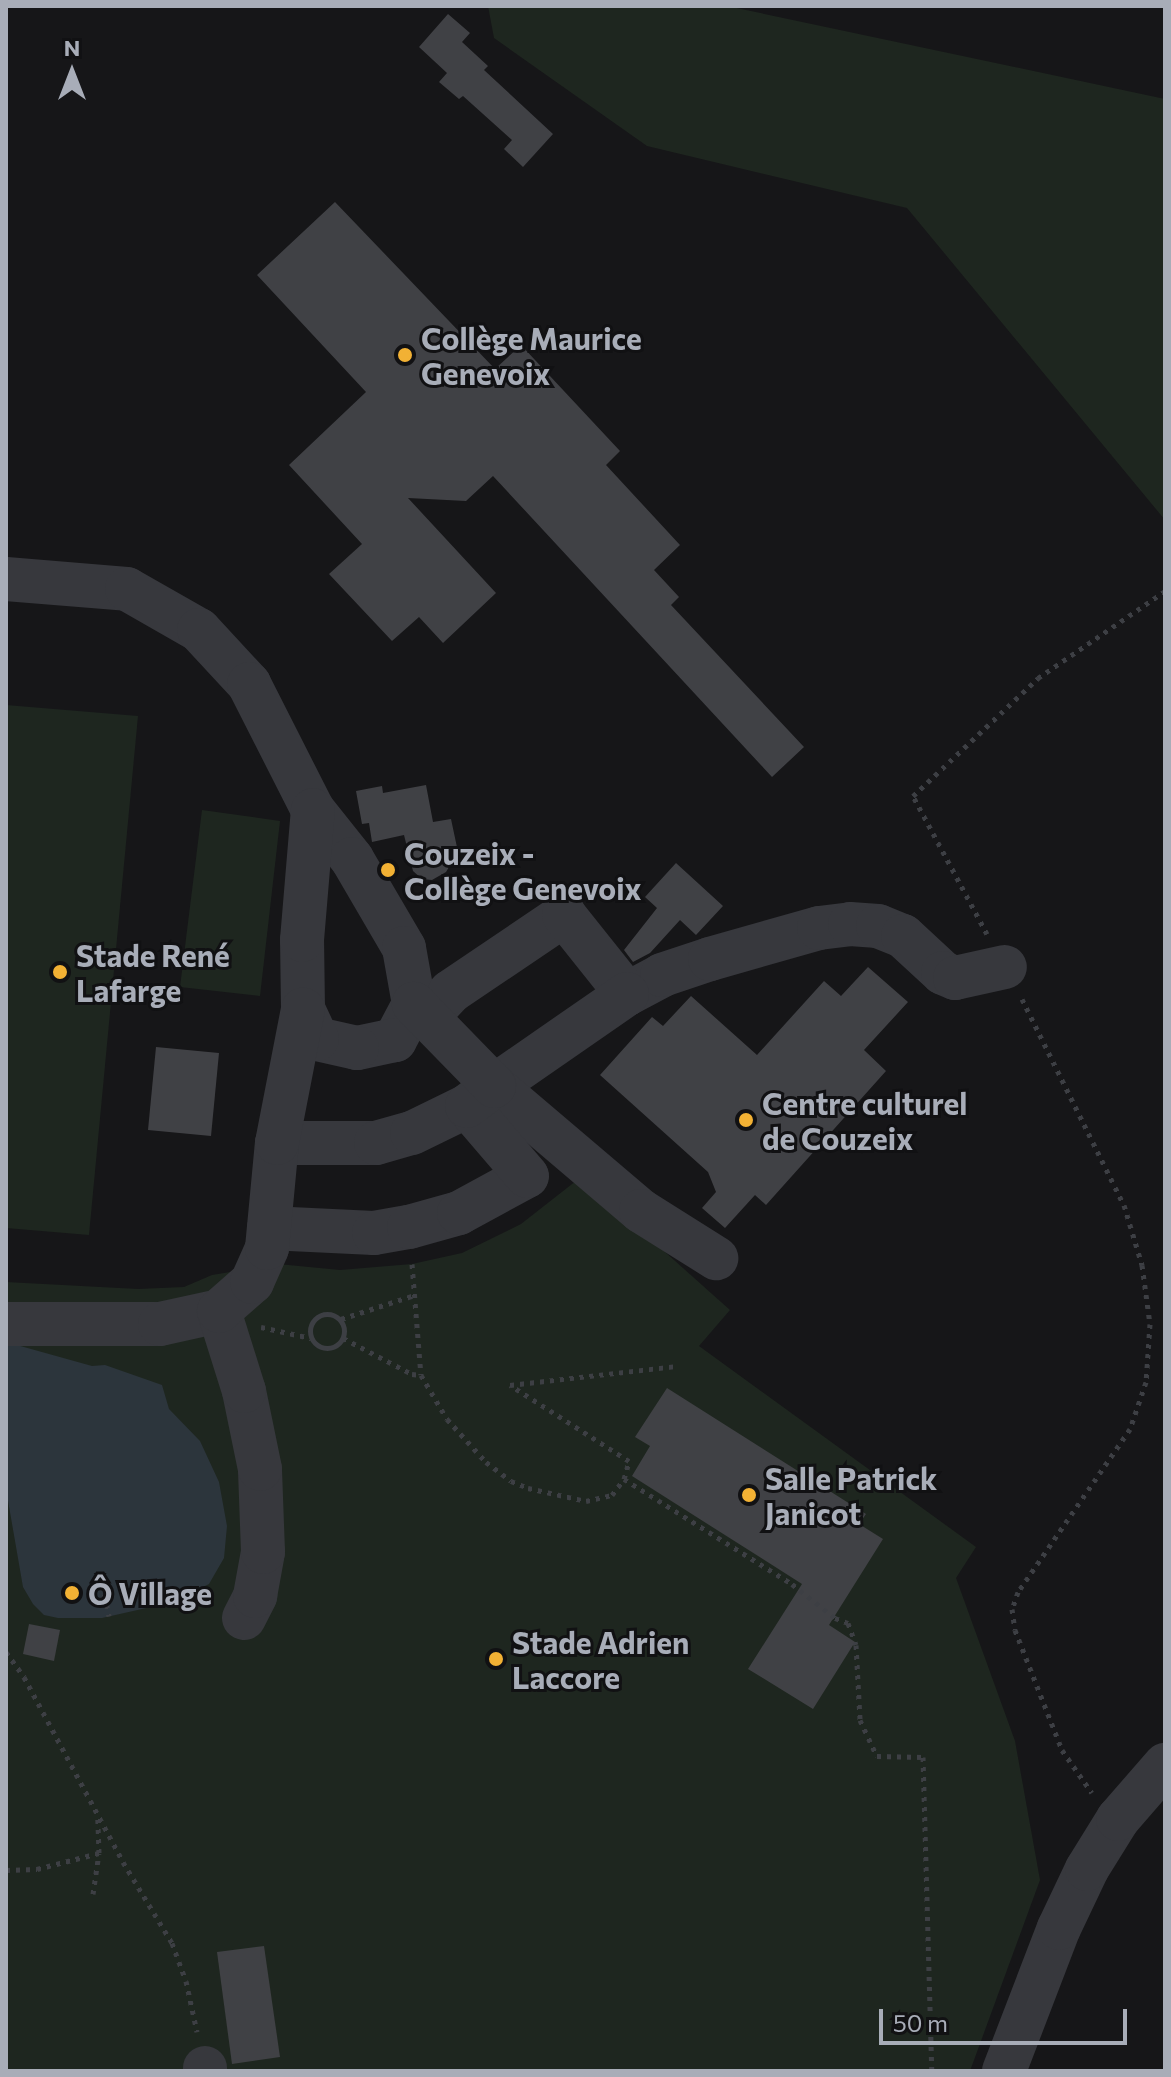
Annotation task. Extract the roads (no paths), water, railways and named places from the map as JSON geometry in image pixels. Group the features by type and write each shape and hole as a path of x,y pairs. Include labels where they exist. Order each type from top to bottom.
{"street":[{"path":"6,579 127,589 199,630 249,684 313,810 352,859 404,948 420,1010 480,1096 527,1176 459,1213 409,1227 374,1233 269,1228"},
{"path":"6,1324 160,1324 219,1311 236,1300 261,1267 269,1228 277,1143 303,1009 302,940 313,810"},
{"path":"303,1009 317,1039 357,1048 395,1040 420,1010 564,915 627,994"},
{"path":"277,1143 376,1143 412,1133 480,1096 627,994 662,975 819,928 850,924 878,926 903,936 943,973 955,978 1005,967"},
{"path":"480,1096 641,1211 716,1258"},
{"path":"219,1311 244,1391 260,1469 263,1552 255,1596 244,1618"},
{"path":"1004,2071 1059,1928 1087,1869 1118,1819 1165,1765"}],"place":[{"name":"Collège Maurice Genevoix","path":"405,355"},
{"name":"Couzeix - Collège Genevoix","path":"388,870"},
{"name":"Stade René Lafarge","path":"60,972"},
{"name":"Centre culturel de Couzeix","path":"746,1120"},
{"name":"Salle Patrick Janicot","path":"749,1495"},
{"name":"Ô Village","path":"72,1593"},
{"name":"Stade Adrien Laccore","path":"496,1659"}]}
